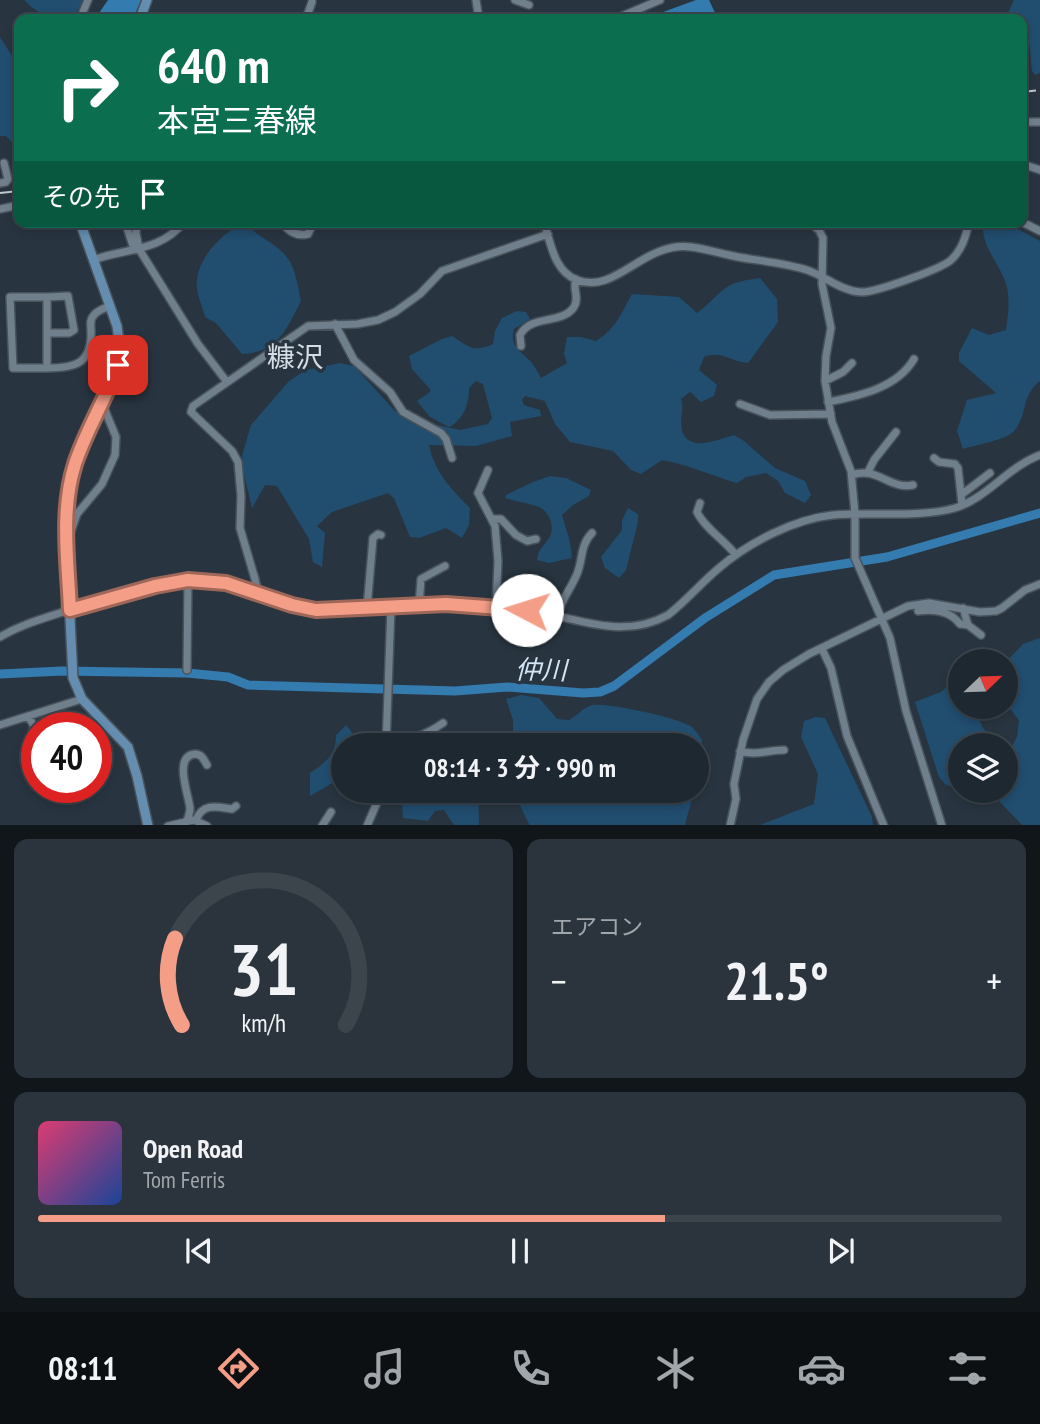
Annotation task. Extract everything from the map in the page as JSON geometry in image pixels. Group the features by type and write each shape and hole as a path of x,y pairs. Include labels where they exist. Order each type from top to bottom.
{"main road":[{"path":"82,228 119,334 120,357 78,456 68,494 67,541 73,673 82,699 128,747 148,825"}],"street":[{"path":"515,0 529,5"},
{"path":"627,14 660,0"},
{"path":"308,14 312,2"},
{"path":"0,183 8,179 4,163"},
{"path":"128,228 137,249 198,344 227,382"},
{"path":"137,228 137,249"},
{"path":"93,260 165,240 178,228"},
{"path":"288,228 301,236 308,234 311,228"},
{"path":"546,228 557,262 563,271 587,283 600,283 657,251 672,247 699,248 808,271 849,290 865,293 943,266 956,254 967,228"},
{"path":"817,228 823,238 822,277 831,328 825,381 831,414 852,475 855,558 892,645 906,711 942,825"},
{"path":"255,592 255,579 239,523 241,489 238,463 232,451 190,410 308,326 357,324 388,316 420,294 442,271 548,234"},
{"path":"521,346 520,335 529,324 565,314 573,308 576,301 576,279"},
{"path":"47,332 69,333 74,330 68,296 10,297 13,368 67,368 83,360 90,346 92,318 98,311 109,306"},
{"path":"47,297 47,368"},
{"path":"335,324 354,360 390,392 403,412 441,433 446,439 452,458"},
{"path":"828,402 861,395 898,378 914,359"},
{"path":"825,381 843,372 852,363"},
{"path":"67,541 71,536 73,521 102,484 115,454 116,438 102,403"},
{"path":"740,404 770,415 831,414"},
{"path":"868,472 896,432"},
{"path":"0,637 26,623 155,586 188,580 226,583 292,605 316,610 453,604 558,615 604,626 626,628 647,625 668,615 736,555 799,522 855,514 941,510 962,505 1020,464 1040,455"},
{"path":"934,458 939,462 956,464 962,505"},
{"path":"488,470 478,494 495,526 499,562 496,607"},
{"path":"852,475 868,472 906,486 913,485"},
{"path":"961,495 990,472"},
{"path":"700,503 696,512 701,520 724,539 736,555"},
{"path":"492,519 501,519 516,536 527,541 536,539"},
{"path":"558,615 577,575 581,552 592,533"},
{"path":"367,608 373,538 377,534 381,535"},
{"path":"419,606 421,579 445,566"},
{"path":"187,670 188,580"},
{"path":"730,825 737,799 734,784 740,751 757,699 769,682 798,660 913,604 929,603 980,612 996,611 1025,590 1040,584"},
{"path":"387,733 391,607"},
{"path":"963,608 968,625"},
{"path":"918,611 946,613 981,635"},
{"path":"822,649 831,668 847,736 884,825"},
{"path":"41,712 82,699"},
{"path":"0,725 21,718"},
{"path":"427,733 443,723"},
{"path":"740,751 755,754 784,750"},
{"path":"192,820 184,782 185,763 188,757 195,754 201,756 207,765"},
{"path":"367,825 377,803"},
{"path":"192,820 207,808 214,806 229,809 236,806"},
{"path":"322,825 331,812"},
{"path":"168,825 192,820 207,825"}],"shaded area":[{"path":"24,0 85,0 75,14 43,14"},
{"path":"108,0 141,0 135,14 98,14"},
{"path":"696,0 709,0 716,14 658,14"},
{"path":"1014,0 1040,0 1040,73 1035,75 1032,71 1027,14 1007,14"},
{"path":"0,37 14,59 14,145 6,136 0,136"},
{"path":"235,228 251,228 284,254 296,276 301,301 285,330 273,344 254,352 242,354 216,323 205,317 198,296 197,278 204,258"},
{"path":"983,228 1015,228 1040,241 1040,381 1030,393 1019,424 1011,434 963,449 957,431 967,400 996,393 959,361 959,353 972,328 989,335 1006,330 1008,318 1007,287"},
{"path":"760,278 777,299 778,322 748,363 716,355 704,357 699,370 717,385 714,396 701,402 690,392 681,399 683,432 687,439 700,443 734,435 775,468 805,481 811,495 805,503 785,493 778,481 766,473 746,477 737,483 662,460 641,474 631,470 613,451 570,442 555,424 545,401 525,396 522,400 524,405 540,410 541,416 510,422 512,436 476,446 429,445 439,471 470,508 469,525 462,538 446,528 419,538 410,537 394,498 388,493 332,512 317,526 325,533 322,567 313,562 309,539 277,486 265,485 252,508 242,456 251,425 289,381 306,370 340,363 354,366 395,411 418,422 426,431 437,425 460,430 488,424 492,418 483,384 476,381 469,388 465,410 449,427 430,417 417,401 430,392 430,389 412,369 409,356 452,336 472,348 486,347 493,344 495,331 502,318 517,311 526,312 530,319 514,329 513,341 541,378 567,363 564,354 567,337 596,341 613,326 632,294 679,297 697,313 727,287 741,281"},
{"path":"550,476 566,478 591,490 589,496 562,515 572,558 549,563 537,560 551,532 548,516 539,507 505,498 506,495"},
{"path":"628,508 638,514 638,522 626,570 619,578 605,568 601,557 622,530 622,520"},
{"path":"1040,638 1040,825 1022,825 1001,803 1018,803 1018,649 1023,644"},
{"path":"948,686 948,719 979,719 987,733 948,733 948,785 939,777 915,702 941,692"},
{"path":"521,695 539,698 557,719 569,720 592,705 612,706 674,719 692,727 697,733 513,733 513,720 506,699"},
{"path":"816,717 825,718 872,817 873,825 760,825 814,804 818,774 801,737 804,721"},
{"path":"346,725 352,733 338,733"},
{"path":"331,753 331,784 310,796 310,773"},
{"path":"402,803 478,803 479,825 454,825 444,810 435,811 428,821 403,818"},
{"path":"519,803 691,803 685,825 530,825"}],"waterway":[{"name":"仲川","path":"0,674 62,671 187,673 228,677 248,685 455,691 507,687 600,692 614,686 705,618 774,575 887,557 1040,513"}],"railway":[{"path":"1027,91 1040,90"},
{"path":"0,193 14,192"}],"district":[{"name":"糠沢","path":"295,357"}],"route":[{"path":"118,365 81,448 68,494 66,530 70,610 126,593 188,580 226,583 301,608 316,610 446,604 527,610"}]}
